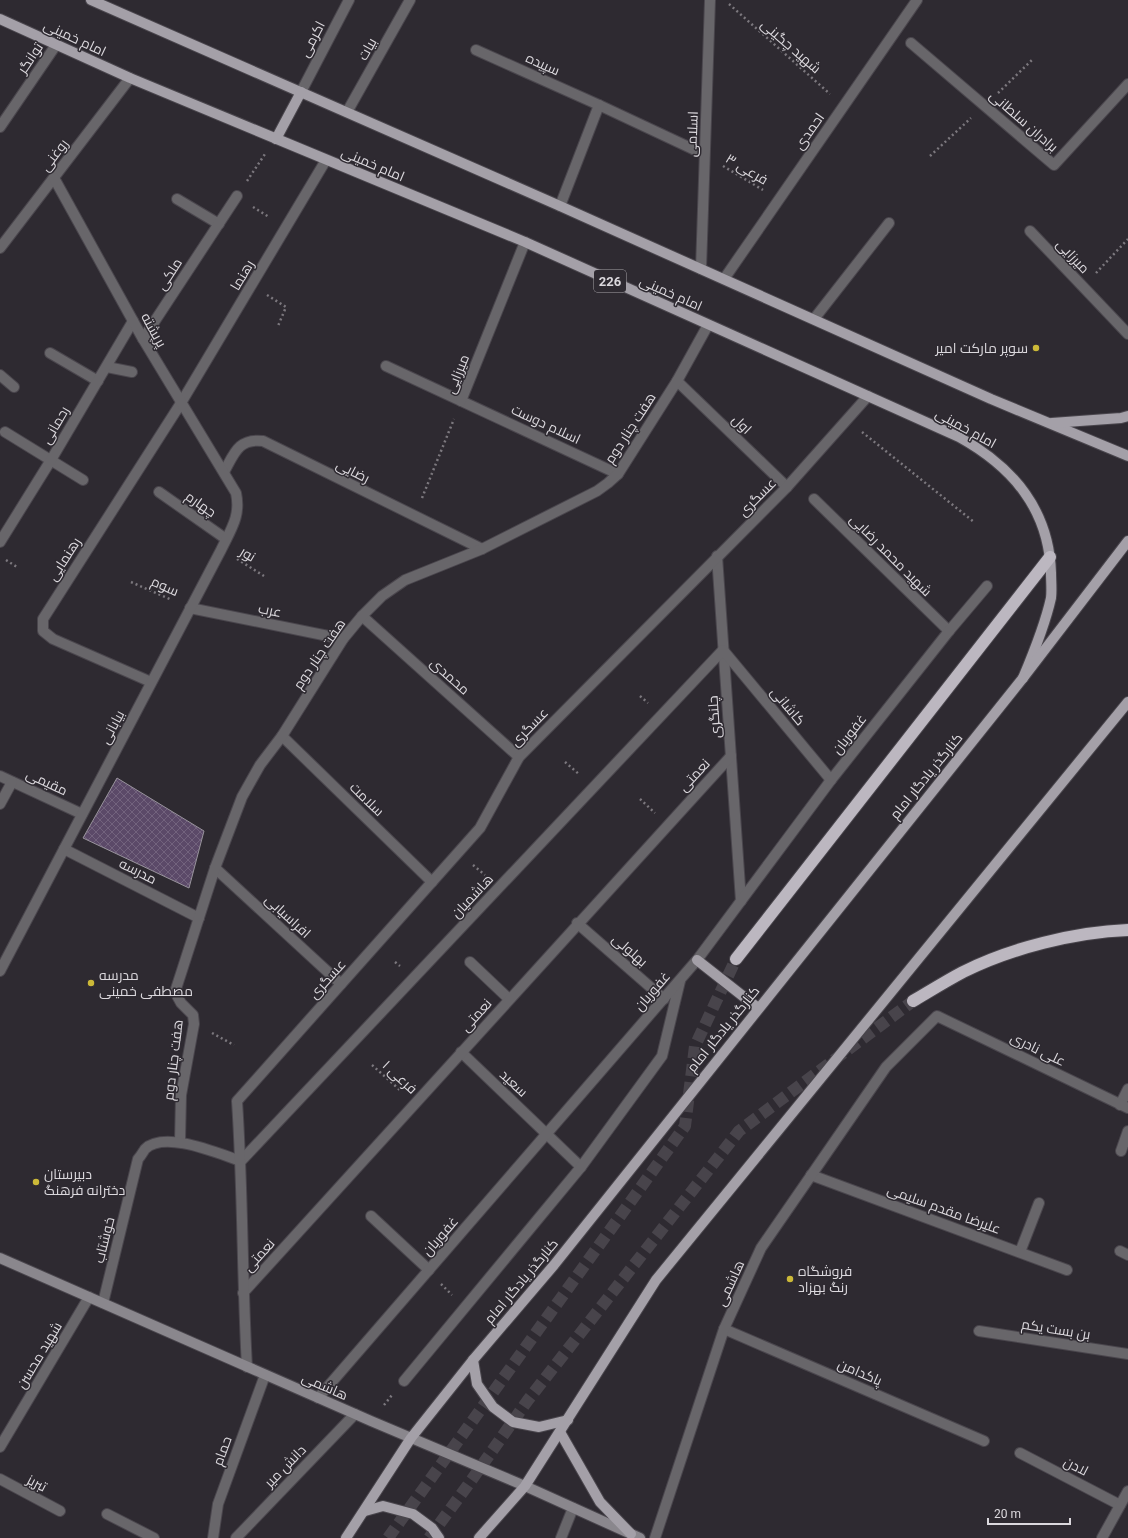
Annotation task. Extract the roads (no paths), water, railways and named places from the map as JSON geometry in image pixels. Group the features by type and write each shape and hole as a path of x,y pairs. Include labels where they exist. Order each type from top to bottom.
{"highway":[{"path":"736,960 1050,557"},
{"path":"913,1001 964,972 1010,952 1063,939 1128,930"}],"main road":[{"path":"90,0 560,206 1050,424 1128,456"},
{"name":"امام خمینی","path":"0,19 130,78 525,242 959,437 984,451 1006,469 1024,491 1038,514 1050,557 1051,596 1040,636 1023,678"},
{"path":"276,138 301,92"},
{"path":"1050,424 1121,418 1128,416"},
{"name":"کنارگذر یادگار امام","path":"346,1538 365,1511 411,1438 473,1360 554,1264 1023,678 1128,541"},
{"path":"479,1538 525,1486 656,1280 1128,702"},
{"path":"697,960 758,1008"},
{"name":"هاشمی","path":"0,1258 265,1375 525,1486 635,1536"},
{"path":"473,1360 477,1384 493,1407 513,1422 539,1427 568,1420"},
{"path":"560,1432 600,1502 635,1536"},
{"path":"365,1511 383,1506 412,1514 432,1528 439,1538"}],"street":[{"name":"اکرمی","path":"301,92 349,0"},
{"name":"بیات","path":"347,112 410,0"},
{"name":"اسلامی","path":"701,269 710,0"},
{"name":"احمدی","path":"724,279 917,0"},
{"name":"برادران سلطانی","path":"911,43 1054,165 1128,84"},
{"name":"توانگر","path":"0,127 56,45"},
{"name":"سپیده","path":"476,50 695,150"},
{"name":"روغنی","path":"0,248 130,78"},
{"path":"560,206 599,105"},
{"name":"رهنما","path":"181,403 326,160"},
{"name":"پرپشته","path":"54,178 143,339 236,493"},
{"name":"ملکی","path":"143,339 237,196"},
{"path":"177,199 219,224"},
{"path":"814,319 889,223"},
{"name":"میرزایی","path":"1030,231 1128,334"},
{"name":"میرزایی","path":"461,401 525,242"},
{"name":"رحمانی","path":"0,542 107,367 133,321"},
{"name":"هفت چنار دوم","path":"180,1142 182,1095 193,1015 181,1003 175,992 215,868 242,797 260,765 282,736 343,639 362,616 382,596 405,580 482,549 597,491 618,474 677,381 708,324"},
{"path":"50,353 98,381"},
{"name":"اسلام دوست","path":"386,366 618,474"},
{"path":"107,367 132,372"},
{"path":"0,375 14,386"},
{"name":"اول","path":"677,381 787,487"},
{"name":"عسگری","path":"237,1101 480,828 519,757 787,487 868,396"},
{"name":"رهنمایی","path":"151,682 53,639 43,631 43,619 181,403"},
{"path":"5,432 83,480"},
{"name":"رضایی","path":"224,472 236,450 243,444 251,440 263,441 414,517 482,549"},
{"name":"چهارم","path":"159,492 226,539"},
{"name":"بیابانی","path":"0,971 4,955 64,849 236,520 239,507 236,493"},
{"name":"شهید محمد رضایی","path":"814,498 948,631"},
{"name":"چلنگری","path":"717,556 741,900"},
{"name":"غفوریان","path":"318,1398 697,960 831,780 948,631 987,586"},
{"name":"عرب","path":"190,608 343,639"},
{"name":"محمدی","path":"362,616 519,757"},
{"name":"کاشانی","path":"723,650 831,780"},
{"name":"هاشمیان","path":"241,1161 723,650"},
{"name":"سلامت","path":"282,736 432,882"},
{"name":"نعمتی","path":"243,1293 577,923 731,756"},
{"name":"مقیمی","path":"0,776 82,814"},
{"path":"0,804 12,782"},
{"name":"مدرسه","path":"64,849 199,918"},
{"name":"افراسیابی","path":"215,868 341,984"},
{"name":"بهلولی","path":"577,923 664,999"},
{"path":"470,962 509,999"},
{"path":"404,1381 582,1167 662,1056 680,979"},
{"name":"هاشمی","path":"655,1538 724,1328 761,1248 886,1067 937,1016"},
{"name":"علی نادری","path":"937,1016 1124,1106"},
{"name":"سعید","path":"461,1052 582,1167"},
{"path":"1124,1106 1128,1089"},
{"name":"نعمتی","path":"237,1101 241,1161 243,1293 247,1367"},
{"path":"1121,1151 1128,1131"},
{"path":"180,1142 241,1161"},
{"name":"خوشتاب","path":"103,1303 138,1160 146,1148 158,1143 180,1142"},
{"name":"علیرضا مقدم سلیمی","path":"811,1175 1067,1270"},
{"path":"1020,1252 1038,1203"},
{"path":"371,1216 429,1270"},
{"name":"شهید محسن","path":"0,1447 89,1297"},
{"name":"پاکدامن","path":"724,1328 984,1441"},
{"name":"بن بست یکم","path":"979,1331 1128,1354"},
{"name":"حمام","path":"213,1538 218,1504 265,1375"},
{"name":"دانش میر","path":"236,1538 355,1414"},
{"name":"لادن","path":"1020,1453 1120,1505"},
{"name":"تبریز","path":"0,1479 60,1511"},
{"path":"1102,1538 1128,1491"},
{"path":"560,1538 573,1508"},
{"path":"106,1514 154,1538"}],"tunnel":[{"path":"388,1538 685,1126 695,1046 736,959"},
{"path":"429,1538 528,1400 739,1131 913,1001"}],"place":[{"name":"سوپر مارکت امیر","path":"1036,348"},
{"name":"مدرسه مصطفی خمینی","path":"91,983"},
{"name":"دبیرستان دخترانه فرهنگ","path":"36,1182"},
{"name":"فروشگاه رنگ بهزاد","path":"790,1279"}]}
